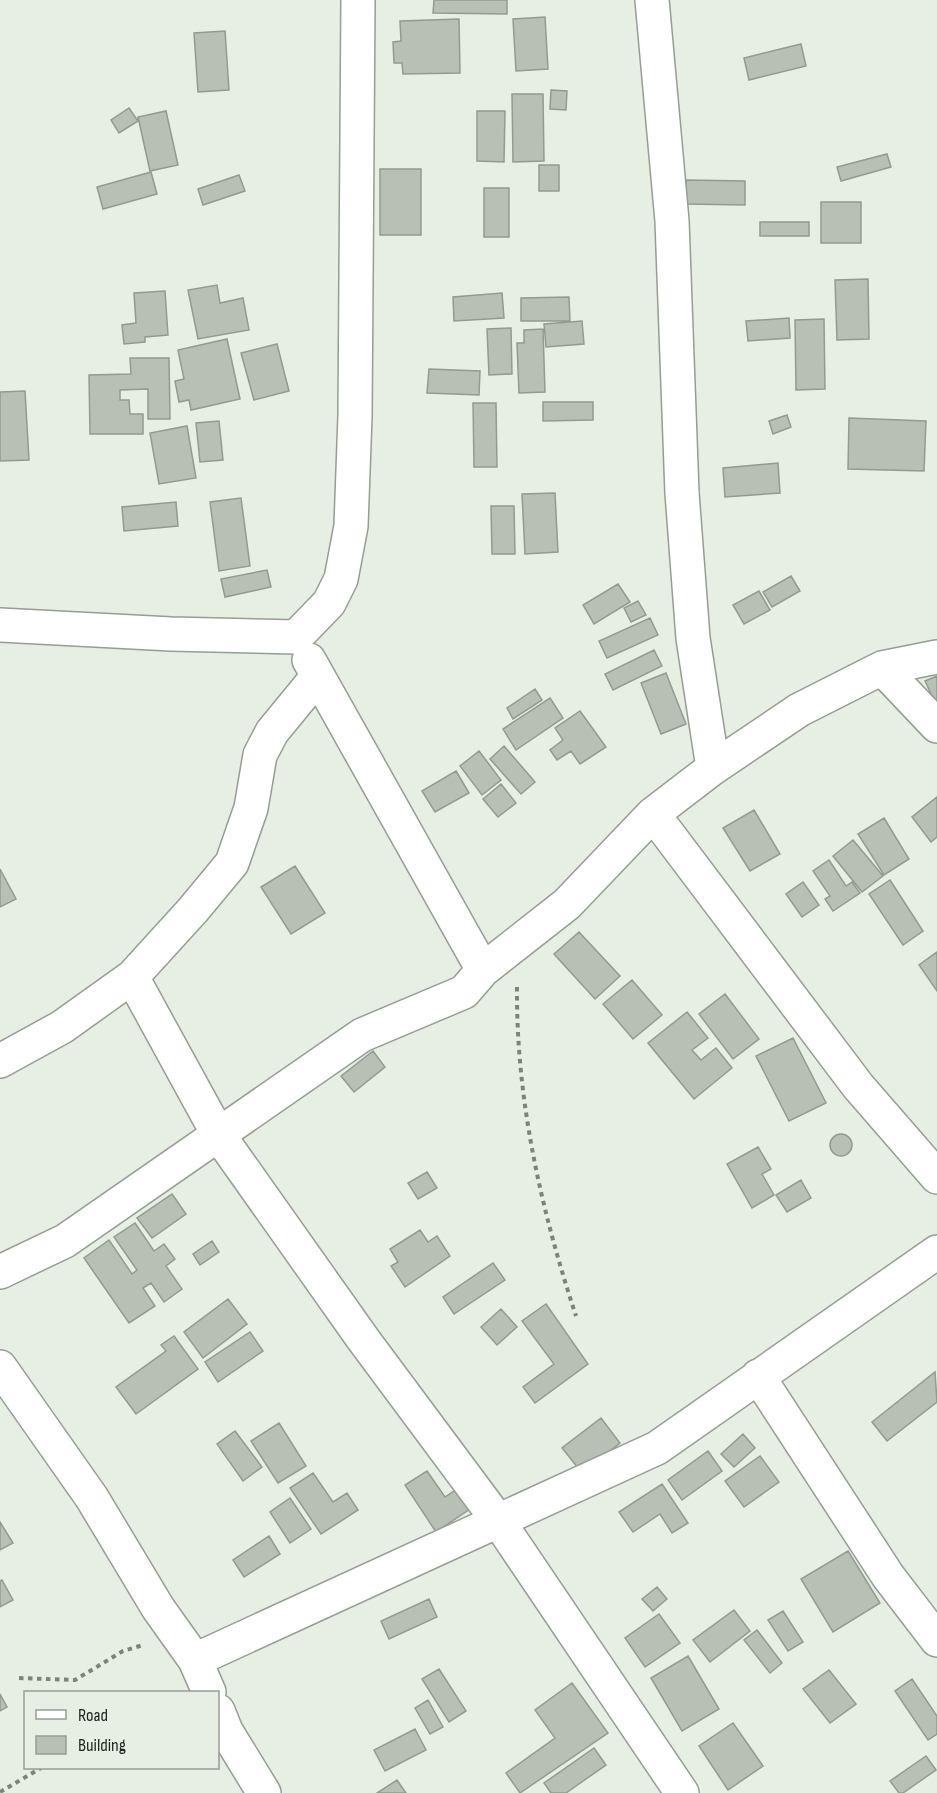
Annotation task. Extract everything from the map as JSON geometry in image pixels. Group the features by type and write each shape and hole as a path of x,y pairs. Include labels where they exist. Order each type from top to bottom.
{"street":[{"path":"0,625 171,634 296,637 329,603 342,579 351,526 355,393 358,0"},
{"path":"652,0 672,220 682,493 691,616 713,768"},
{"path":"296,637 483,970"},
{"path":"0,1272 65,1241 362,1035 464,992 483,970 567,904 653,814 713,768 799,710 882,669 937,657"},
{"path":"882,669 937,726"},
{"path":"0,1061 62,1027 132,977 232,863 252,808 260,755 272,732 318,676"},
{"path":"653,814 858,1086 937,1177"},
{"path":"132,977 218,1134 363,1339 498,1522 682,1793"},
{"path":"187,1649 498,1522 657,1448 937,1252"},
{"path":"0,1367 92,1498 158,1608 187,1649 208,1691"},
{"path":"758,1376 888,1576 937,1640"},
{"path":"219,1714 226,1731 264,1793"}],"path":[{"path":"532,931 517,978 523,1108 556,1255 576,1316"},
{"path":"19,1678 75,1680 123,1651 187,1649"},
{"path":"0,1792 38,1769"}],"building":[{"path":"434,0 507,0 507,14 433,13"},
{"path":"545,17 548,69 516,71 513,19"},
{"path":"459,19 460,73 403,74 402,63 394,63 393,42 401,41 400,21"},
{"path":"225,31 229,90 198,92 194,33"},
{"path":"801,44 806,66 749,80 744,58"},
{"path":"551,90 567,91 566,110 550,109"},
{"path":"512,94 543,94 544,161 513,162"},
{"path":"129,108 138,121 119,133 111,120"},
{"path":"166,111 178,165 150,171 138,117"},
{"path":"477,111 505,111 504,162 477,161"},
{"path":"887,154 891,167 841,181 837,167"},
{"path":"539,165 559,165 559,191 539,191"},
{"path":"380,169 421,169 421,235 380,235"},
{"path":"151,172 157,194 103,209 97,187"},
{"path":"239,175 245,191 203,205 198,189"},
{"path":"686,180 745,181 745,205 686,204"},
{"path":"484,188 509,188 509,237 484,237"},
{"path":"821,202 861,202 861,243 821,243"},
{"path":"760,222 809,222 809,236 760,236"},
{"path":"868,279 869,339 837,340 835,280"},
{"path":"217,285 220,303 243,298 249,330 198,339 188,290"},
{"path":"165,291 168,335 145,337 145,342 124,344 122,325 136,323 134,293"},
{"path":"502,293 504,318 454,321 453,297"},
{"path":"569,297 570,321 521,321 521,298"},
{"path":"789,318 790,338 748,341 746,321"},
{"path":"824,319 825,389 796,390 795,320"},
{"path":"582,321 584,344 546,347 544,324"},
{"path":"511,328 512,374 489,375 487,329"},
{"path":"543,329 545,392 519,393 517,343 524,343 524,330"},
{"path":"227,339 240,399 191,410 189,400 179,402 175,381 184,379 178,350"},
{"path":"277,344 289,391 254,400 241,353"},
{"path":"130,358 169,358 170,419 148,419 148,389 120,390 120,400 129,400 130,414 143,414 143,434 90,434 89,375 131,374"},
{"path":"429,369 480,371 479,395 427,393"},
{"path":"25,391 29,460 0,461 0,392"},
{"path":"543,402 593,402 593,420 543,421"},
{"path":"473,403 496,403 497,467 474,467"},
{"path":"787,415 791,427 773,434 769,421"},
{"path":"849,418 926,421 924,471 848,469"},
{"path":"219,421 223,460 200,462 196,423"},
{"path":"187,426 196,478 159,484 150,433"},
{"path":"778,463 780,493 725,497 723,468"},
{"path":"555,493 558,552 525,554 522,494"},
{"path":"241,498 250,566 219,571 210,502"},
{"path":"176,502 178,526 124,531 122,507"},
{"path":"491,506 514,506 515,554 492,554"},
{"path":"267,570 271,587 225,597 221,579"},
{"path":"791,576 800,591 772,607 763,592"},
{"path":"618,584 630,602 594,624 583,605"},
{"path":"759,591 770,610 744,624 733,605"},
{"path":"638,601 646,615 631,622 624,608"},
{"path":"650,618 658,635 607,658 599,641"},
{"path":"654,650 662,666 613,690 605,674"},
{"path":"666,673 686,724 661,734 641,683"},
{"path":"937,676 937,707 925,681"},
{"path":"535,689 542,700 513,719 507,708"},
{"path":"550,698 563,718 516,750 503,729"},
{"path":"580,711 606,747 580,764 571,751 557,760 550,750 563,740 555,728"},
{"path":"504,746 535,782 521,794 490,759"},
{"path":"479,751 501,780 482,795 460,766"},
{"path":"456,771 469,793 435,812 422,791"},
{"path":"501,784 516,803 498,817 483,799"},
{"path":"937,797 937,837 931,842 912,817"},
{"path":"754,810 780,854 750,871 723,828"},
{"path":"884,818 909,859 884,875 858,834"},
{"path":"853,840 883,876 862,892 833,856"},
{"path":"829,860 846,886 852,882 860,893 833,911 825,899 830,896 813,871"},
{"path":"295,866 325,913 291,934 261,887"},
{"path":"0,869 16,899 0,907"},
{"path":"890,880 923,931 903,945 869,894"},
{"path":"803,882 819,905 802,917 786,894"},
{"path":"579,932 620,976 595,999 554,954"},
{"path":"937,952 937,991 919,965"},
{"path":"632,980 662,1015 633,1039 603,1004"},
{"path":"725,994 759,1039 733,1059 699,1014"},
{"path":"687,1012 708,1038 692,1050 701,1060 716,1048 732,1068 694,1099 648,1043"},
{"path":"793,1038 826,1103 789,1121 756,1056"},
{"path":"373,1051 385,1067 354,1092 341,1076"},
{"path":"841,1134 849,1137 852,1145 849,1153 841,1156 833,1153 830,1145 833,1137"},
{"path":"758,1147 771,1169 762,1174 774,1195 752,1208 727,1164"},
{"path":"427,1172 437,1188 418,1199 408,1183"},
{"path":"801,1180 811,1198 787,1212 776,1195"},
{"path":"172,1194 186,1214 152,1238 137,1218"},
{"path":"135,1223 154,1251 164,1244 175,1259 166,1266 182,1289 164,1302 151,1283 143,1288 155,1306 129,1323 84,1258 109,1240 132,1274 137,1270 114,1237"},
{"path":"420,1230 428,1242 437,1236 450,1256 405,1287 391,1266 398,1262 390,1249"},
{"path":"212,1241 219,1252 200,1265 193,1254"},
{"path":"493,1263 505,1280 454,1314 443,1297"},
{"path":"228,1299 247,1324 203,1358 184,1332"},
{"path":"546,1304 588,1364 535,1403 523,1387 554,1364 522,1321"},
{"path":"501,1309 517,1327 497,1345 481,1327"},
{"path":"250,1332 263,1351 218,1382 205,1362"},
{"path":"174,1336 198,1369 136,1414 116,1387 166,1351 161,1345"},
{"path":"935,1372 937,1402 887,1441 872,1422"},
{"path":"601,1418 620,1443 582,1473 562,1448"},
{"path":"279,1423 306,1466 278,1483 251,1441"},
{"path":"235,1431 262,1467 243,1481 217,1444"},
{"path":"743,1434 755,1448 734,1467 721,1454"},
{"path":"708,1451 722,1471 682,1500 668,1480"},
{"path":"760,1456 779,1482 744,1507 725,1481"},
{"path":"427,1471 445,1497 457,1489 470,1509 436,1532 405,1485"},
{"path":"313,1473 333,1502 347,1493 358,1510 321,1534 290,1488"},
{"path":"662,1484 688,1523 672,1533 660,1514 633,1532 619,1512"},
{"path":"290,1498 311,1529 290,1543 270,1512"},
{"path":"0,1522 13,1543 0,1550"},
{"path":"269,1536 280,1554 244,1577 233,1560"},
{"path":"848,1551 880,1603 833,1632 801,1579"},
{"path":"2,1580 13,1600 0,1607 0,1581"},
{"path":"657,1587 667,1599 653,1611 642,1599"},
{"path":"429,1599 437,1617 389,1639 381,1621"},
{"path":"734,1610 750,1631 710,1662 693,1640"},
{"path":"783,1611 803,1642 788,1651 768,1620"},
{"path":"659,1614 680,1643 645,1667 625,1638"},
{"path":"757,1630 782,1663 770,1673 744,1640"},
{"path":"688,1656 719,1709 682,1731 651,1678"},
{"path":"439,1669 466,1711 449,1722 422,1679"},
{"path":"829,1670 856,1704 830,1723 803,1689"},
{"path":"912,1679 937,1716 937,1734 928,1740 895,1691"},
{"path":"572,1683 608,1733 520,1793 506,1773 555,1738 535,1710"},
{"path":"0,1694 7,1707 0,1711"},
{"path":"428,1700 443,1727 430,1734 415,1708"},
{"path":"733,1723 763,1766 728,1790 699,1746"},
{"path":"415,1729 426,1750 385,1771 374,1750"},
{"path":"594,1748 606,1765 566,1793 551,1793 544,1783"},
{"path":"926,1756 936,1770 903,1793 899,1793 890,1781"},
{"path":"397,1780 406,1793 377,1793"}]}
